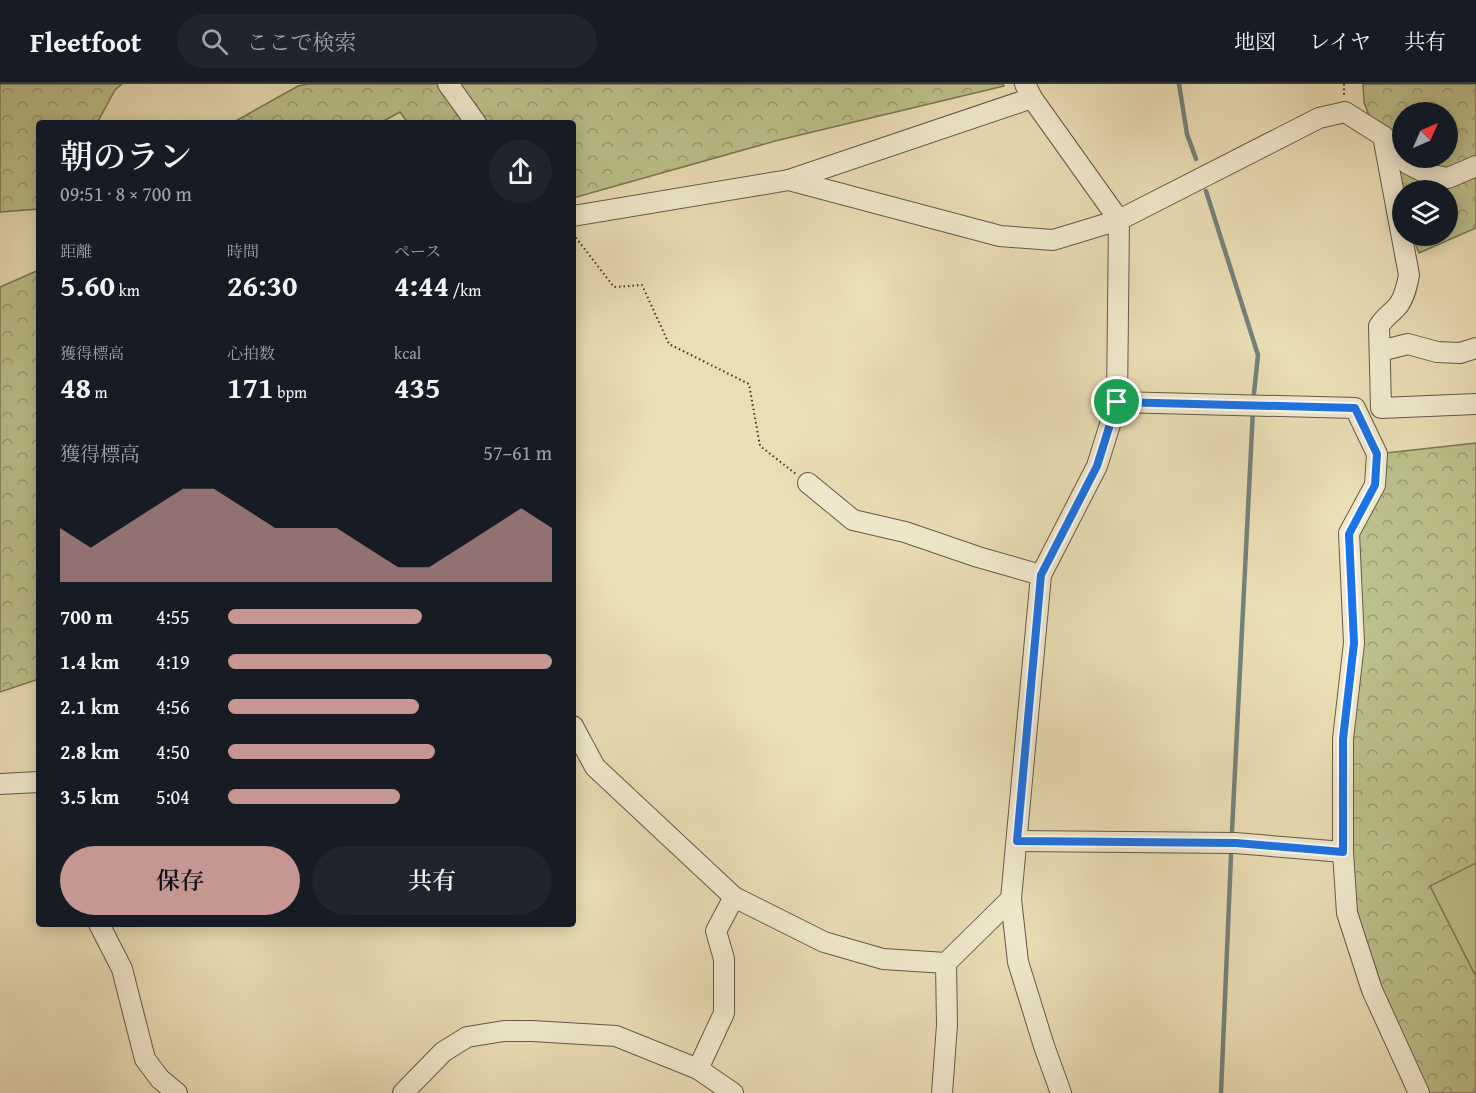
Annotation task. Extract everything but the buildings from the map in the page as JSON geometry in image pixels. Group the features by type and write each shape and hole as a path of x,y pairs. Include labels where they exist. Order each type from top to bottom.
{"street":[{"path":"448,84 474,120"},
{"path":"576,216 789,180 1029,91 1119,220 1117,402 1097,466 1041,575 1011,899 1018,962 1061,1093"},
{"path":"789,180 1000,236 1053,240 1119,220 1319,118 1345,112 1383,136 1408,164 1428,174 1448,178 1476,166"},
{"path":"1383,136 1409,275 1407,288 1398,307 1385,316 1379,326 1381,408 1476,404"},
{"path":"1380,351 1408,344 1437,352 1460,353 1476,348"},
{"path":"1117,402 1355,408 1377,454 1375,485 1349,534 1354,643 1343,739 1343,852 1347,913 1372,990 1419,1093"},
{"path":"808,483 853,520 905,532 978,557 1041,575"},
{"path":"576,732 595,767 734,897 824,942 883,959 946,963"},
{"path":"0,784 36,782"},
{"path":"1017,841 1236,843 1343,852"},
{"path":"698,1069 724,1013 723,959 716,931 734,897"},
{"path":"942,1093 947,1025 946,963 1011,899"},
{"path":"101,927 122,969 145,1059 160,1079 177,1093"},
{"path":"403,1093 443,1052 467,1037 504,1031 616,1036 698,1069 733,1093"}],"path":[{"path":"576,238 614,286 642,285 669,344 749,384 760,446 808,483"}],"green space":[{"path":"0,84 122,84 115,90 99,120 36,120 36,209 0,212"},
{"path":"308,84 1003,84 1004,86 775,141 576,197 576,120 406,120 400,112 385,120 237,120 298,86"},
{"path":"1363,84 1476,84 1476,228 1458,236 1458,180 1392,180 1364,102"},
{"path":"1416,246 1435,246 1419,253"},
{"path":"36,271 36,680 0,692 0,287"},
{"path":"1476,443 1476,1093 1419,1093 1347,913 1349,533 1377,454"},
{"path":"1476,863 1476,977 1430,886"}],"waterway":[{"path":"1179,84 1187,134 1196,159"},
{"path":"1206,191 1258,355 1254,393"},
{"path":"1232,831 1253,409"},
{"path":"1221,1093 1231,855"}],"route":[{"path":"1117,402 1355,408 1377,454 1375,485 1349,534 1354,643 1343,739 1343,852 1236,843 1017,841 1041,575 1097,466 1117,402"}]}
